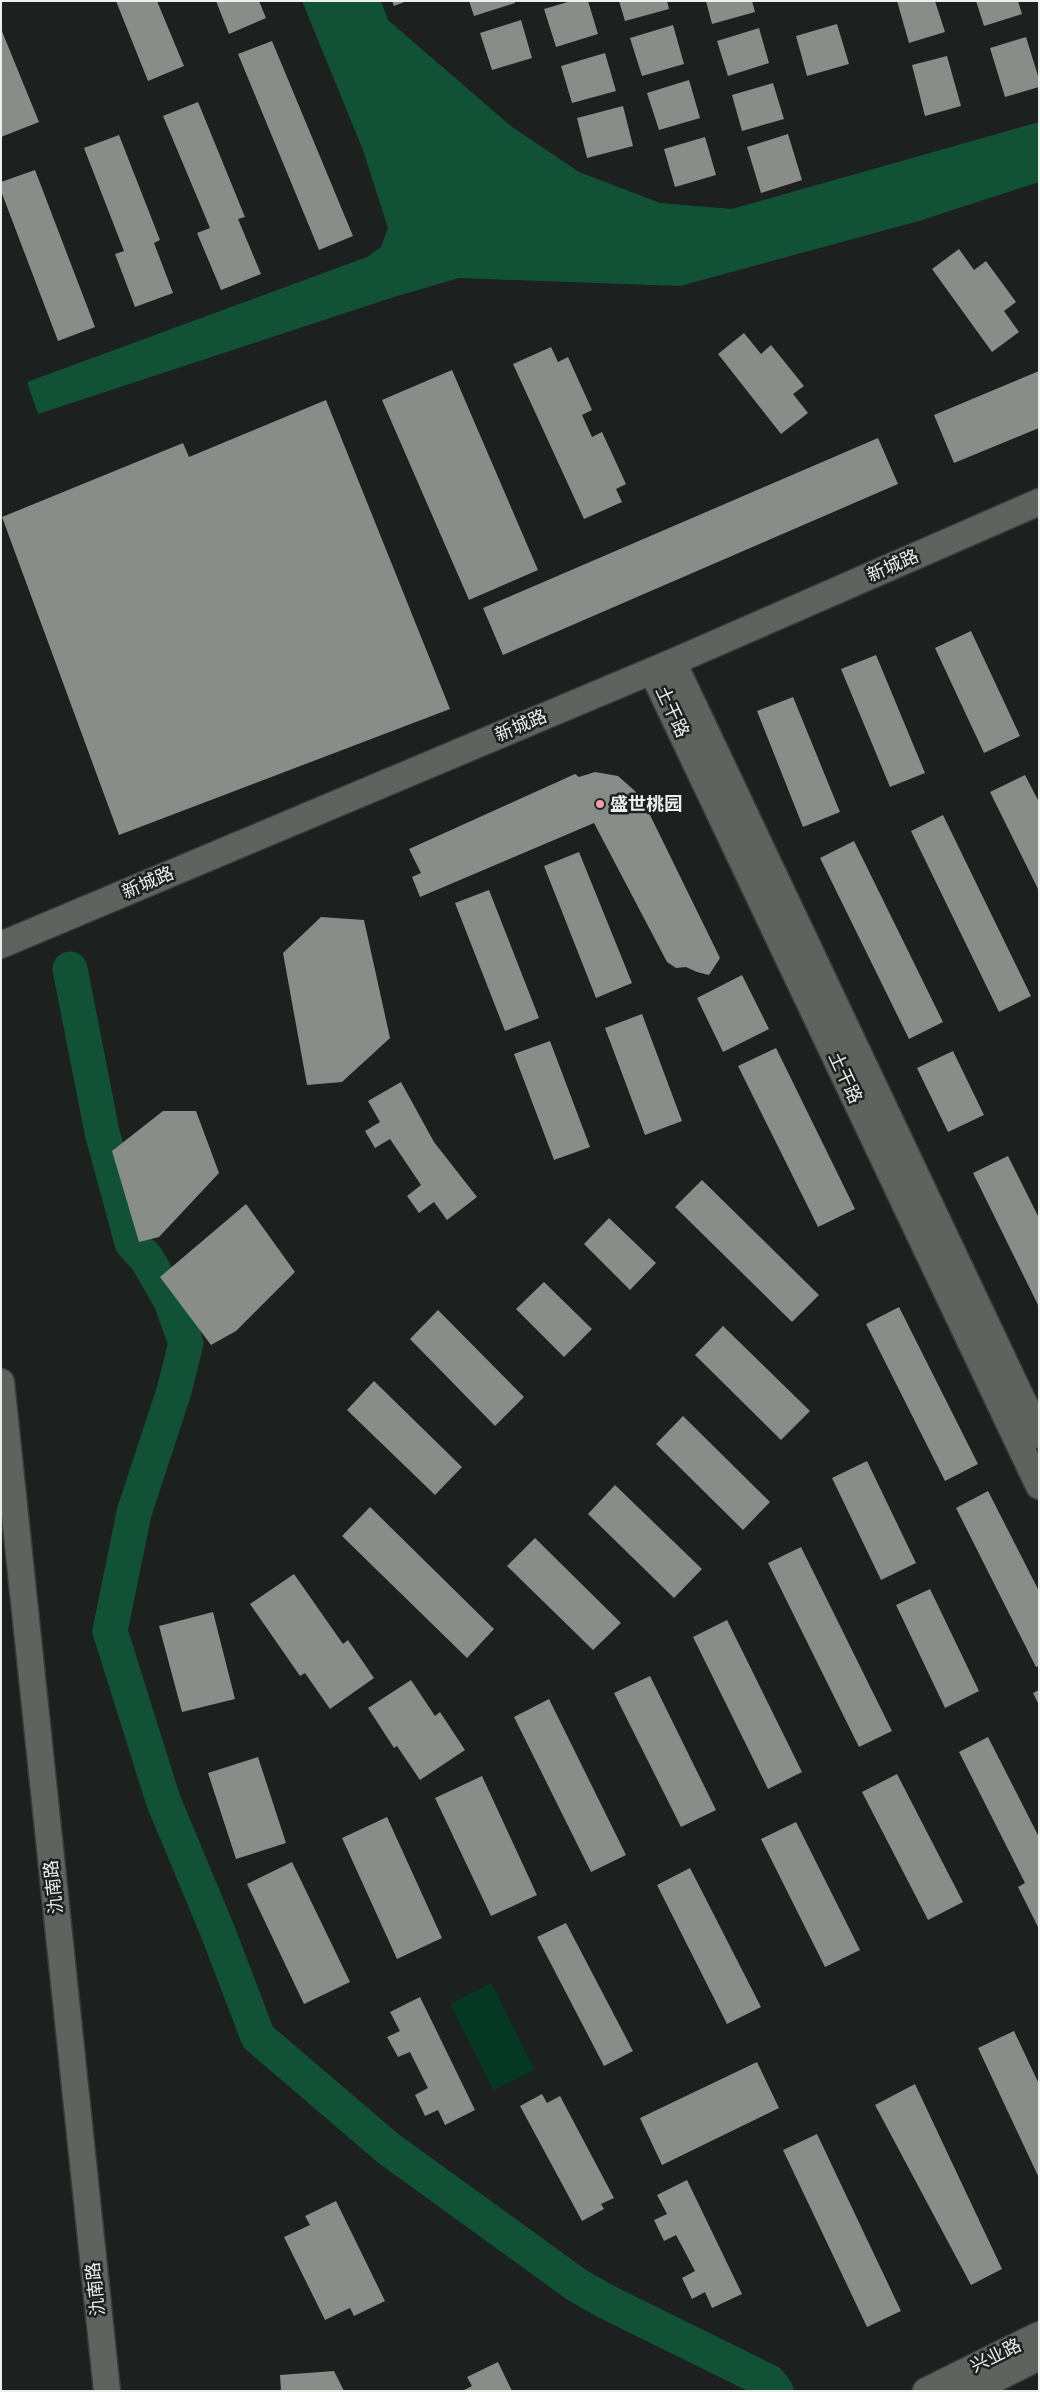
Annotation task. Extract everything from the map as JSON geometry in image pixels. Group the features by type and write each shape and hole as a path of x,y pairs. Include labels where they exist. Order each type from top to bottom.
{"street":[{"name":"新城路","path":"1,945 662,666 1039,502"},
{"name":"土干路","path":"662,666 1039,1435"},
{"name":"土干路","path":"662,666 1039,1486"},
{"name":"氿南路","path":"1,1382 107,2391"},
{"name":"兴业路","path":"926,2391 1039,2335"},
{"name":"兴业路","path":"971,2391 1039,2357"}],"shaded area":[{"path":"302,1 381,1 388,20 512,127 579,172 660,203 732,209 1039,122 1039,182 919,221 680,286 459,278 394,297 38,414 27,382 367,257 381,247 388,228 363,150"},
{"path":"491,1983 535,2070 494,2090 450,2004"}],"building":[{"path":"116,1 157,1 184,66 148,81"},
{"path":"216,1 259,1 266,18 229,34"},
{"path":"392,1 407,1 394,6"},
{"path":"469,1 514,1 515,3 474,16"},
{"path":"571,1 588,1 598,34 556,47 544,9"},
{"path":"619,1 667,1 669,9 625,21"},
{"path":"706,1 752,1 755,12 712,24"},
{"path":"897,1 935,1 945,32 909,43"},
{"path":"976,1 1018,1 1022,14 984,26"},
{"path":"521,20 532,58 492,70 480,33"},
{"path":"837,24 849,64 807,76 796,36"},
{"path":"673,25 684,64 642,76 630,38"},
{"path":"759,28 769,63 728,76 717,41"},
{"path":"1,29 39,122 1,137"},
{"path":"1026,37 1039,79 1039,87 1005,97 990,48"},
{"path":"272,41 353,236 319,250 238,54"},
{"path":"605,53 616,91 572,103 561,66"},
{"path":"947,56 961,106 925,116 912,65"},
{"path":"689,80 700,118 659,130 647,93"},
{"path":"773,83 784,119 742,131 732,95"},
{"path":"198,102 245,217 238,219 261,274 221,290 197,233 210,228 163,116"},
{"path":"623,106 633,146 587,158 577,118"},
{"path":"788,134 802,180 761,193 747,147"},
{"path":"119,135 160,240 154,243 173,293 135,307 115,254 124,251 84,148"},
{"path":"705,137 716,175 675,187 664,149"},
{"path":"35,170 95,327 58,341 1,191 1,182"},
{"path":"959,249 974,270 986,261 1016,302 1004,311 1019,332 992,352 932,269"},
{"path":"744,333 761,354 771,345 804,386 793,394 808,413 781,434 718,354"},
{"path":"551,347 558,362 568,357 592,410 582,415 592,437 602,432 626,484 616,489 622,502 584,519 513,364"},
{"path":"452,370 538,570 469,600 382,400"},
{"path":"1039,371 1039,428 954,463 934,415"},
{"path":"326,400 450,709 119,835 2,517 183,443 189,457"},
{"path":"878,438 898,484 503,655 483,608"},
{"path":"971,631 1020,736 984,753 935,648"},
{"path":"876,655 925,773 890,787 841,669"},
{"path":"793,697 840,812 803,827 757,711"},
{"path":"595,772 618,776 635,791 650,815 720,958 709,975 686,967 676,968 667,962 594,823 420,897 412,877 421,873 409,849 575,774 579,777"},
{"path":"1025,775 1039,802 1039,891 990,792"},
{"path":"943,815 1031,996 999,1012 911,831"},
{"path":"854,841 943,1022 909,1039 820,858"},
{"path":"579,852 632,983 596,998 544,866"},
{"path":"489,890 539,1018 505,1031 455,903"},
{"path":"321,917 364,920 390,1038 342,1082 307,1085 283,953"},
{"path":"742,975 769,1029 723,1052 697,998"},
{"path":"642,1014 682,1121 645,1135 605,1028"},
{"path":"550,1041 590,1147 554,1160 514,1054"},
{"path":"776,1048 855,1209 818,1227 738,1066"},
{"path":"953,1051 984,1115 948,1132 917,1068"},
{"path":"401,1082 434,1142 477,1197 447,1220 434,1202 419,1213 407,1196 421,1185 390,1139 375,1148 365,1131 380,1122 368,1101"},
{"path":"163,1111 196,1111 219,1173 159,1237 139,1242 112,1151"},
{"path":"1008,1156 1039,1218 1039,1307 973,1173"},
{"path":"702,1180 819,1295 792,1322 675,1207"},
{"path":"246,1204 295,1272 236,1331 211,1345 160,1277"},
{"path":"609,1218 656,1263 630,1290 584,1244"},
{"path":"544,1282 592,1329 564,1357 516,1309"},
{"path":"899,1307 978,1464 945,1481 866,1324"},
{"path":"438,1310 524,1397 495,1426 410,1339"},
{"path":"723,1326 810,1411 781,1440 695,1355"},
{"path":"374,1381 462,1467 435,1495 347,1410"},
{"path":"683,1416 770,1502 743,1530 656,1444"},
{"path":"867,1461 916,1563 881,1580 832,1478"},
{"path":"615,1485 702,1569 674,1598 588,1514"},
{"path":"988,1491 1039,1591 1039,1666 1036,1667 956,1508"},
{"path":"370,1507 494,1629 467,1658 342,1536"},
{"path":"535,1538 621,1623 593,1650 507,1566"},
{"path":"801,1547 892,1731 859,1747 768,1563"},
{"path":"294,1574 343,1644 348,1640 374,1678 330,1709 305,1673 300,1676 250,1604"},
{"path":"930,1589 979,1691 945,1708 896,1605"},
{"path":"213,1612 235,1699 182,1712 159,1626"},
{"path":"727,1620 802,1772 768,1789 693,1637"},
{"path":"650,1676 716,1810 681,1827 614,1693"},
{"path":"411,1680 435,1716 440,1712 465,1750 420,1780 397,1746 394,1748 368,1708"},
{"path":"1039,1690 1039,1705 1033,1693"},
{"path":"549,1699 626,1855 591,1872 514,1717"},
{"path":"988,1737 1039,1837 1039,1929 1018,1887 1025,1883 959,1752"},
{"path":"258,1757 286,1843 236,1859 208,1773"},
{"path":"897,1774 963,1902 928,1920 862,1792"},
{"path":"482,1776 537,1895 491,1916 435,1798"},
{"path":"387,1817 442,1938 397,1959 342,1838"},
{"path":"796,1822 860,1950 825,1967 761,1839"},
{"path":"292,1862 350,1982 304,2004 247,1884"},
{"path":"690,1868 761,2007 727,2024 657,1885"},
{"path":"566,1923 633,2051 604,2066 537,1937"},
{"path":"420,1997 475,2110 445,2125 438,2110 425,2116 415,2095 428,2088 410,2052 398,2057 387,2037 400,2031 390,2012"},
{"path":"1014,2031 1039,2084 1039,2178 978,2048"},
{"path":"757,2062 779,2108 662,2165 640,2118"},
{"path":"915,2084 1002,2269 971,2285 875,2105"},
{"path":"542,2094 547,2103 560,2096 614,2198 601,2204 604,2209 582,2221 520,2106"},
{"path":"817,2134 901,2311 867,2327 783,2150"},
{"path":"687,2180 742,2294 712,2308 705,2292 692,2299 682,2278 695,2271 676,2235 664,2241 654,2220 667,2214 657,2195"},
{"path":"336,2201 385,2301 354,2316 350,2308 325,2320 284,2237 310,2225 305,2216"},
{"path":"498,2362 512,2391 462,2391 472,2386 467,2377"},
{"path":"334,2371 344,2391 281,2391 280,2375"}],"waterway":[{"path":"70,969 102,1132 132,1243 147,1259 171,1301 186,1343 174,1391 134,1513 110,1631 163,1800 218,1932 258,2037 389,2149 577,2285 605,2301 769,2382 776,2391"}],"place":[{"name":"盛世桃园","path":"600,804"}]}
